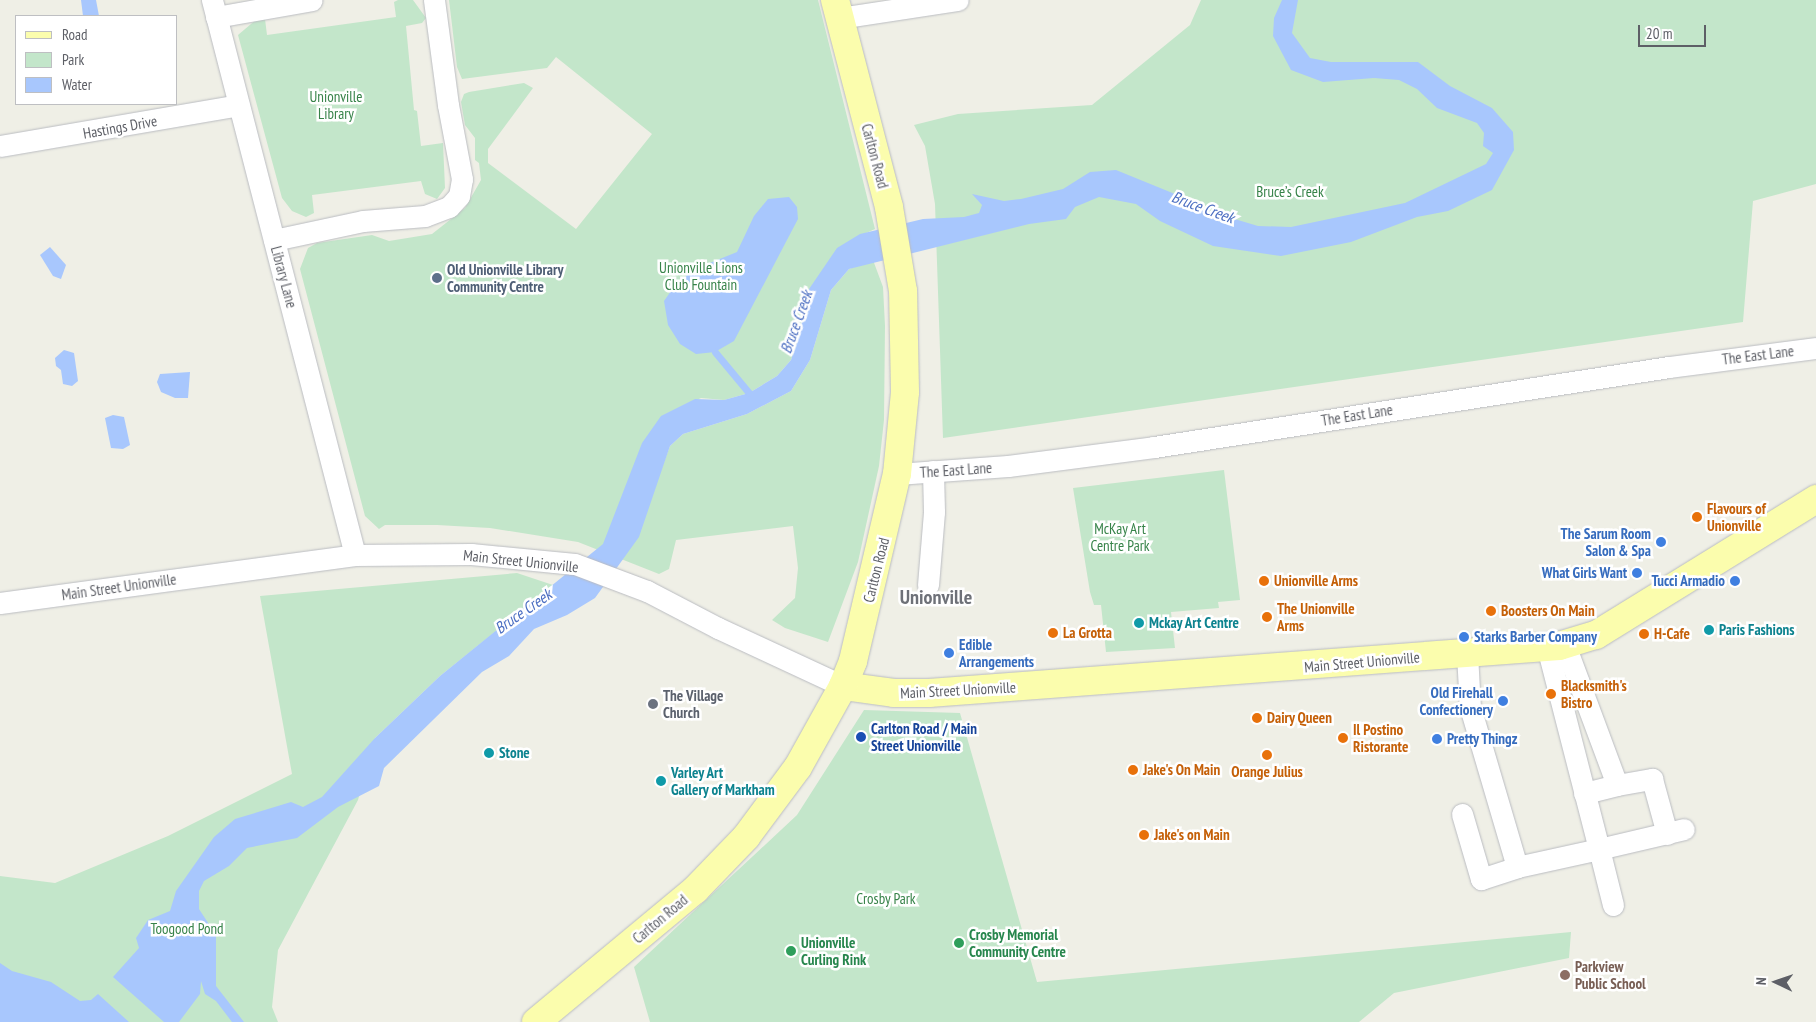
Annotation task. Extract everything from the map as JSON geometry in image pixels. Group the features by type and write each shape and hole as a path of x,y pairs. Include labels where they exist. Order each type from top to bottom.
{"main road":[{"name":"Carlton Road","path":"536,1022 695,890 746,836 798,766 843,686 878,566 897,474 905,392 903,291 888,207 837,9"},
{"name":"Main Street Unionville","path":"843,686 894,693 929,693 1556,646 1596,635 1816,499"}],"street":[{"path":"214,9 312,0"},
{"path":"274,240 363,221 425,216 449,208 459,196 462,179 448,105 434,0"},
{"path":"837,9 958,0"},
{"name":"Library Lane","path":"214,9 356,554"},
{"name":"Hastings Drive","path":"0,146 239,105"},
{"name":"The East Lane","path":"897,474 1008,466 1154,447 1669,367 1816,348"},
{"path":"928,585 934,512 933,471"},
{"name":"Main Street Unionville","path":"0,603 356,554 471,554 575,564 621,580 843,686"},
{"path":"1556,646 1617,785"},
{"path":"1556,646 1584,793 1613,905"},
{"path":"1467,654 1470,707 1517,867"},
{"path":"1462,814 1481,879 1517,867 1675,832 1652,779 1584,793"}],"green space":[{"name":"Unionville Library","path":"398,0 413,0 426,18 422,23 406,26 414,110 417,111 421,146 443,143 445,188 437,199 425,194 421,181 312,195 314,213 306,217 292,211 282,198 238,35 258,18 265,19 267,35 396,17 394,2"},
{"name":"Unionville Lions Club Fountain","path":"449,0 818,0 875,229 855,238 802,313 800,333 791,360 777,376 749,393 724,400 701,398 661,417 658,478 670,446 683,434 747,414 791,391 810,360 831,290 849,269 873,260 883,287 885,326 884,420 879,466 858,562 828,642 785,628 772,620 795,598 798,568 793,526 676,540 669,569 659,574 578,542 490,528 385,525 379,529 365,516 300,269 308,248 317,243 372,235 389,241 432,234 465,208 481,180 479,163 475,160 475,138 465,125 461,102 464,94 469,92 524,83 533,88 488,149 488,163 576,229 652,134 556,57 547,68 462,79 457,67"},
{"name":"Bruce’s Creek","path":"1201,0 1816,0 1816,184 1753,201 1743,322 943,438 935,204 925,146 914,125 958,114 1092,105 1190,25"},
{"name":"McKay Art Centre Park","path":"1224,470 1240,600 1218,602 1219,608 1171,612 1175,648 1106,652 1101,605 1094,605 1090,592 1073,488"},
{"name":"Toogood Pond","path":"517,573 553,585 440,676 375,738 358,800 278,950 272,1007 278,1022 0,1022 0,876 55,883 168,836 292,774 260,596"},
{"name":"Crosby Park","path":"864,710 960,713 1037,982 1571,932 1569,958 1394,993 1359,1022 650,1022 634,967 797,815"}],"water":[{"path":"81,0 96,0 99,15 83,15"},
{"name":"Bruce Creek","path":"1282,0 1298,0 1292,33 1310,58 1331,62 1418,62 1450,86 1492,108 1513,132 1514,150 1492,190 1448,211 1417,217 1351,242 1281,256 1213,246 1160,221 1136,204 1099,197 1075,207 1066,219 1029,224 849,269 831,290 810,360 791,391 747,414 683,434 670,446 639,537 595,598 567,615 534,629 509,656 482,672 384,768 379,786 338,807 297,838 247,848 229,866 204,881 199,891 199,909 216,935 216,986 244,1022 232,1022 216,1001 205,994 201,981 200,994 179,1022 164,1022 113,977 139,948 136,938 148,920 170,911 176,891 214,837 235,819 291,802 303,807 322,797 375,738 440,676 603,544 642,443 661,416 695,399 724,400 749,393 777,376 791,360 800,333 807,292 837,248 860,234 923,219 964,217 979,213 982,205 972,194 1004,201 1021,199 1063,189 1090,172 1116,170 1197,203 1211,212 1258,226 1291,227 1405,203 1486,164 1493,153 1483,146 1484,133 1477,123 1437,108 1417,89 1399,80 1374,78 1323,82 1291,70 1273,36 1274,18"},
{"path":"789,197 797,207 798,219 734,341 715,352 696,354 680,344 668,325 664,301 676,284 695,269 737,252 754,216 768,199"},
{"path":"50,247 66,265 61,279 53,276 40,255"},
{"path":"64,350 74,353 78,381 72,386 63,384 61,370 56,366 55,358"},
{"path":"190,372 188,398 175,398 161,392 157,382 160,374"},
{"path":"113,415 124,417 130,445 123,449 111,448 105,418"},
{"path":"0,963 12,971 51,982 80,1001 91,1000 98,994 129,1022 0,1022"}],"waterway":[{"path":"715,352 749,393"}],"place":[{"name":"Old Unionville Library Community Centre","path":"437,278"},
{"name":"Flavours of Unionville","path":"1697,517"},
{"name":"The Sarum Room Salon & Spa","path":"1661,542"},
{"name":"What Girls Want","path":"1637,573"},
{"name":"Unionville Arms","path":"1264,581"},
{"name":"Tucci Armadio","path":"1735,581"},
{"name":"Boosters On Main","path":"1491,611"},
{"name":"The Unionville Arms","path":"1267,617"},
{"name":"Mckay Art Centre","path":"1139,623"},
{"name":"Paris Fashions","path":"1709,630"},
{"name":"La Grotta","path":"1053,633"},
{"name":"H-Cafe","path":"1644,634"},
{"name":"Starks Barber Company","path":"1464,637"},
{"name":"Edible Arrangements","path":"949,653"},
{"name":"Blacksmith's Bistro","path":"1551,694"},
{"name":"Old Firehall Confectionery","path":"1503,701"},
{"name":"The Village Church","path":"653,704"},
{"name":"Dairy Queen","path":"1257,718"},
{"name":"Carlton Road / Main Street Unionville","path":"861,737"},
{"name":"Il Postino Ristorante","path":"1343,738"},
{"name":"Pretty Thingz","path":"1437,739"},
{"name":"Stone","path":"489,753"},
{"name":"Orange Julius","path":"1267,755"},
{"name":"Jake's On Main","path":"1133,770"},
{"name":"Varley Art Gallery of Markham","path":"661,781"},
{"name":"Jake's on Main","path":"1144,835"},
{"name":"Crosby Memorial Community Centre","path":"959,943"},
{"name":"Unionville Curling Rink","path":"791,951"},
{"name":"Parkview Public School","path":"1565,975"}],"district":[{"name":"Unionville","path":"936,597"}]}
